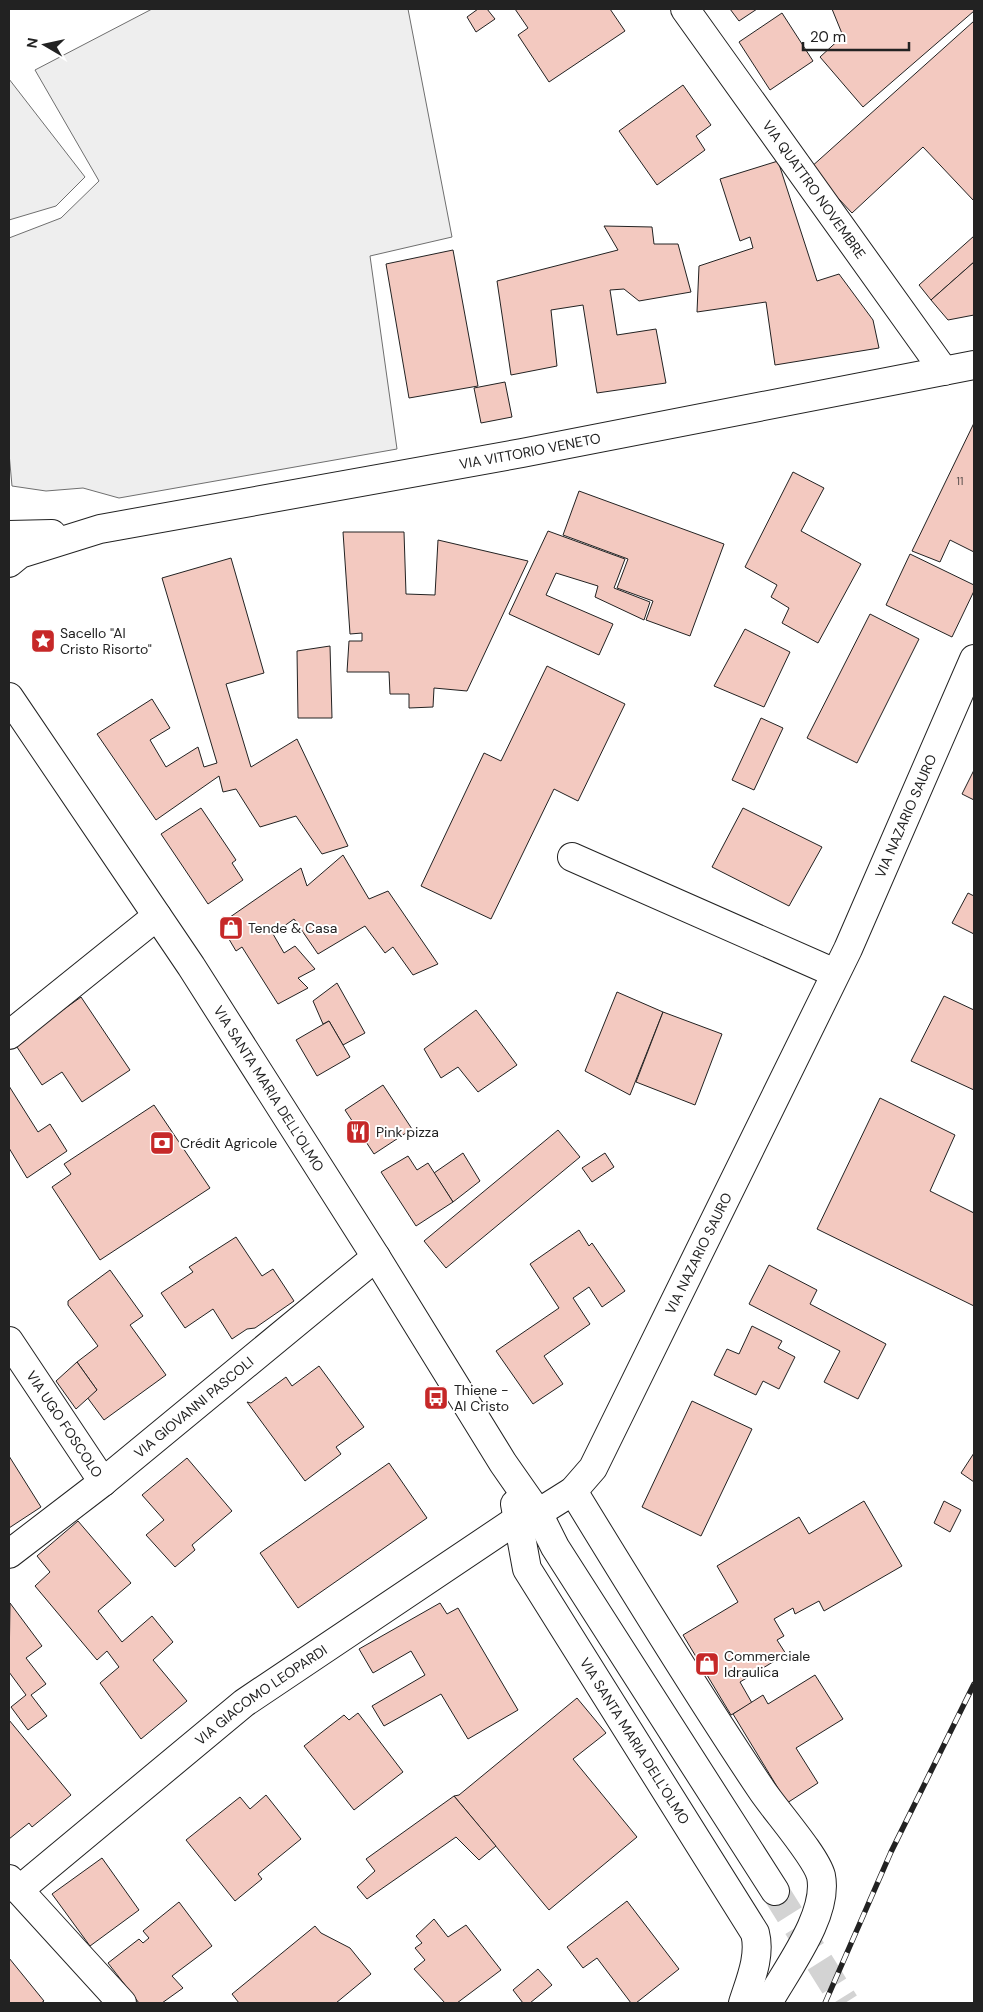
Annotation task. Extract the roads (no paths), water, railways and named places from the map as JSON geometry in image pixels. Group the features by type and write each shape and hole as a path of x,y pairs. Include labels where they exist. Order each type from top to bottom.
{"street":[{"name":"VIA QUATTRO NOVEMBRE","path":"685,9 944,371"},
{"name":"VIA VITTORIO VENETO","path":"9,534 84,532 522,453 974,365"},
{"name":"VIA VITTORIO VENETO","path":"9,563 20,554 84,532"},
{"name":"VIA NAZARIO SAURO","path":"528,1516 573,1491 594,1468 835,973 974,659"},
{"name":"VIA SANTA MARIA DELL'OLMO","path":"9,677 14,704 157,916 376,1257 510,1473 528,1516 555,1547 775,1891"},
{"path":"572,857 835,973"},
{"path":"9,1035 157,916"},
{"name":"VIA GIOVANNI PASCOLI","path":"9,1554 103,1482 376,1257"},
{"name":"VIA UGO FOSCOLO","path":"9,1341 103,1482"},
{"path":"573,1491 762,1790 818,1870 821,1903 808,1932 768,2003"},
{"name":"VIA SANTA MARIA DELL'OLMO","path":"528,1516 527,1569 755,1933"},
{"name":"VIA GIACOMO LEOPARDI","path":"14,1885 244,1703 528,1516"},
{"path":"14,1885 122,2003"},
{"path":"755,1933 774,1942 789,1940 808,1932"},
{"path":"743,2003 756,1957 758,1944 755,1933"}],"tunnel":[{"path":"775,1891 845,2003"}],"railway":[{"path":"825,2003 891,1852 974,1684"}],"place":[{"name":"Sacello \"Al Cristo Risorto\"","path":"43,641"},
{"name":"Tende & Casa","path":"231,928"},
{"name":"Pink pizza","path":"358,1132"},
{"name":"Crédit Agricole","path":"162,1143"},
{"name":"Thiene - Al Cristo","path":"436,1398"},
{"name":"Commerciale Idraulica","path":"707,1664"}]}
